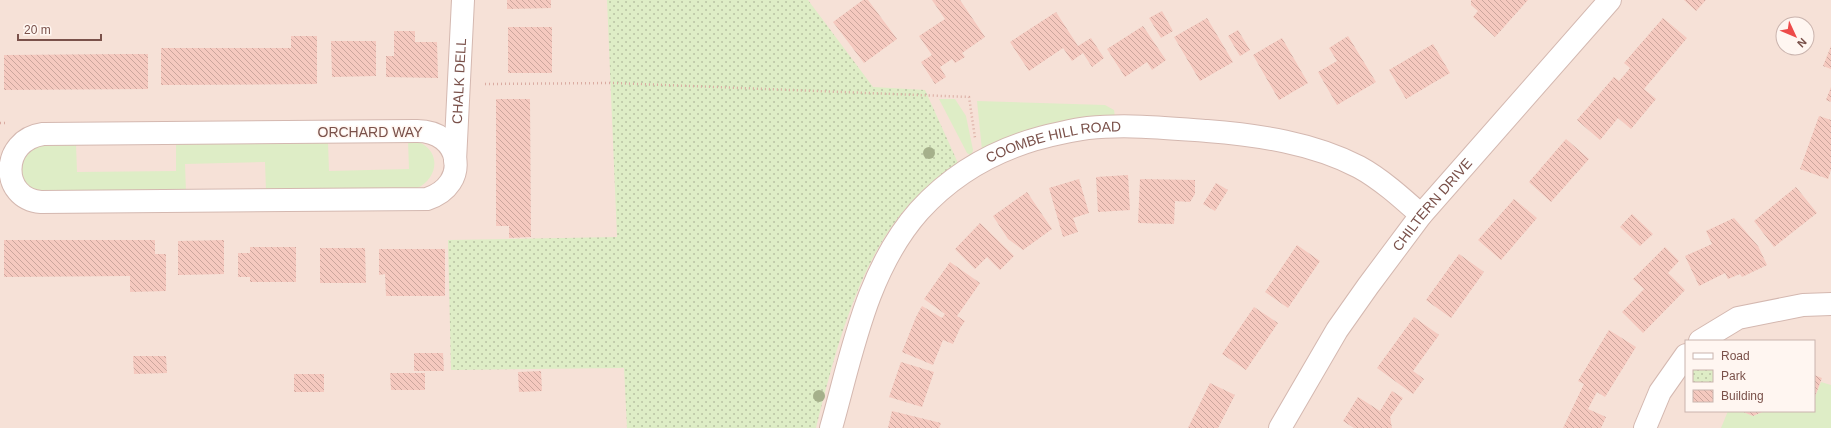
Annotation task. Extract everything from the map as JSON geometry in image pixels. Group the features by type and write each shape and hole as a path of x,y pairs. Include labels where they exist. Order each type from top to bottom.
{"street":[{"name":"CHALK DELL","path":"456,162 463,0"},
{"name":"CHILTERN DRIVE","path":"1280,428 1337,330 1421,215 1610,0"},
{"name":"COOMBE HILL ROAD","path":"831,428 866,303 898,239 920,211 942,190 978,162 1012,147 1049,136 1088,128 1159,127 1240,134 1310,147 1359,167 1399,196 1421,215"},
{"name":"ORCHARD WAY","path":"426,131 443,138 453,152 456,162 452,180 446,188 441,193 427,199 41,202 26,199 7,190 7,170 11,152 25,139 43,134 426,131"},
{"path":"1702,340 1738,318 1803,305 1831,304"},
{"path":"1645,428 1660,392 1685,356"}],"path":[{"path":"459,84 614,83 969,97 978,162"}],"shaded area":[{"path":"0,0 1831,0 1831,428 0,428"}],"green space":[{"path":"607,0 808,0 873,87 925,90 958,163 909,205 891,227 875,253 850,310 831,371 816,428 627,428 624,368 451,370 448,240 617,237"},
{"path":"939,99 955,99 966,116 973,150 972,154 970,155 967,153"},
{"path":"977,101 1105,105 1114,110 1115,117 982,150"},
{"path":"408,140 418,142 426,147 432,153 434,160 434,168 431,176 425,183 416,189 266,191 265,162 185,164 186,193 46,195 24,185 20,162 29,149 45,144 76,144 77,172 176,171 176,142 328,142 329,171 409,169"},
{"path":"1821,382 1831,385 1831,428 1721,428 1728,412 1743,412 1753,416 1763,412 1815,412 1815,397"}],"building":[{"path":"507,0 551,0 551,8 507,9"},
{"path":"863,0 868,0 897,39 864,63 833,22"},
{"path":"932,0 960,0 985,37 962,53 965,57 955,63 952,59 940,67 946,77 935,84 921,62 932,55 919,36 945,19"},
{"path":"1471,0 1528,0 1495,37 1473,17 1478,11 1471,5"},
{"path":"1684,0 1706,0 1696,11"},
{"path":"1162,11 1173,31 1161,38 1149,18"},
{"path":"1056,12 1078,46 1091,38 1104,58 1092,67 1083,53 1072,61 1063,48 1029,71 1010,42"},
{"path":"1207,18 1233,62 1200,81 1174,37"},
{"path":"1663,18 1687,38 1644,89 1656,99 1631,129 1618,118 1600,140 1577,120 1614,77 1619,81 1626,73 1630,68 1624,63"},
{"path":"1143,26 1166,60 1152,70 1147,62 1125,77 1107,49"},
{"path":"508,27 552,27 552,73 508,73"},
{"path":"1238,30 1250,50 1240,56 1228,36"},
{"path":"394,31 415,31 415,42 437,42 438,78 386,77 386,56 394,56"},
{"path":"291,36 317,36 317,84 161,85 161,48 291,48"},
{"path":"1348,36 1376,82 1337,105 1318,72 1337,61 1329,48"},
{"path":"1282,38 1308,83 1279,100 1253,55"},
{"path":"331,41 376,41 376,76 332,77"},
{"path":"1433,44 1450,73 1406,99 1389,70"},
{"path":"1831,46 1831,69 1823,66"},
{"path":"148,54 148,89 4,90 4,55"},
{"path":"1831,87 1831,102 1826,100"},
{"path":"496,99 530,99 531,237 509,238 509,226 496,226"},
{"path":"1819,116 1831,120 1831,170 1828,179 1800,169"},
{"path":"1566,139 1589,159 1551,202 1529,182"},
{"path":"1128,175 1130,210 1098,212 1096,177"},
{"path":"1079,179 1089,213 1073,218 1078,232 1063,237 1049,188"},
{"path":"1140,179 1195,180 1195,194 1190,202 1175,201 1174,224 1138,223"},
{"path":"1216,183 1228,190 1215,211 1203,204"},
{"path":"1796,187 1817,213 1774,247 1754,221"},
{"path":"1027,192 1052,229 1023,250 1008,239 993,216"},
{"path":"1514,199 1537,218 1501,260 1478,240"},
{"path":"1632,214 1653,234 1640,246 1620,227"},
{"path":"1734,218 1758,246 1767,265 1742,277 1740,274 1728,279 1725,273 1699,286 1685,256 1712,244 1706,231"},
{"path":"980,223 1014,256 1000,270 987,257 975,269 955,249"},
{"path":"4,240 155,240 155,254 166,254 166,291 130,292 130,276 4,277"},
{"path":"224,240 224,274 178,275 178,241"},
{"path":"1297,245 1320,261 1288,308 1265,292"},
{"path":"250,247 296,247 296,282 250,282 250,277 238,277 238,253 250,253"},
{"path":"1665,247 1679,261 1668,273 1685,290 1643,333 1622,312 1644,289 1633,279"},
{"path":"320,248 365,248 366,283 320,283"},
{"path":"379,249 445,249 445,296 386,296 385,274 379,275"},
{"path":"1459,254 1484,272 1451,318 1426,300"},
{"path":"950,262 980,283 957,316 965,321 953,344 943,340 933,365 902,352 922,306 942,318 945,314 924,299"},
{"path":"1254,307 1278,323 1246,370 1222,354"},
{"path":"1414,317 1439,335 1413,371 1424,379 1413,394 1377,368"},
{"path":"1609,330 1636,347 1605,397 1597,392 1588,409 1606,417 1601,428 1563,428 1584,384 1578,381"},
{"path":"414,353 443,353 444,371 414,371"},
{"path":"133,356 166,356 167,373 134,374"},
{"path":"901,362 934,372 922,407 889,397"},
{"path":"541,371 542,391 519,392 518,372"},
{"path":"390,373 425,373 425,390 391,390"},
{"path":"294,374 324,374 324,392 294,392"},
{"path":"1815,375 1822,378 1815,396"},
{"path":"1210,383 1235,395 1218,428 1188,428"},
{"path":"1392,391 1403,398 1390,417 1392,428 1354,428 1343,421 1358,397 1380,411"},
{"path":"892,411 941,423 939,428 888,428"},
{"path":"1743,412 1762,412 1753,416"}]}
